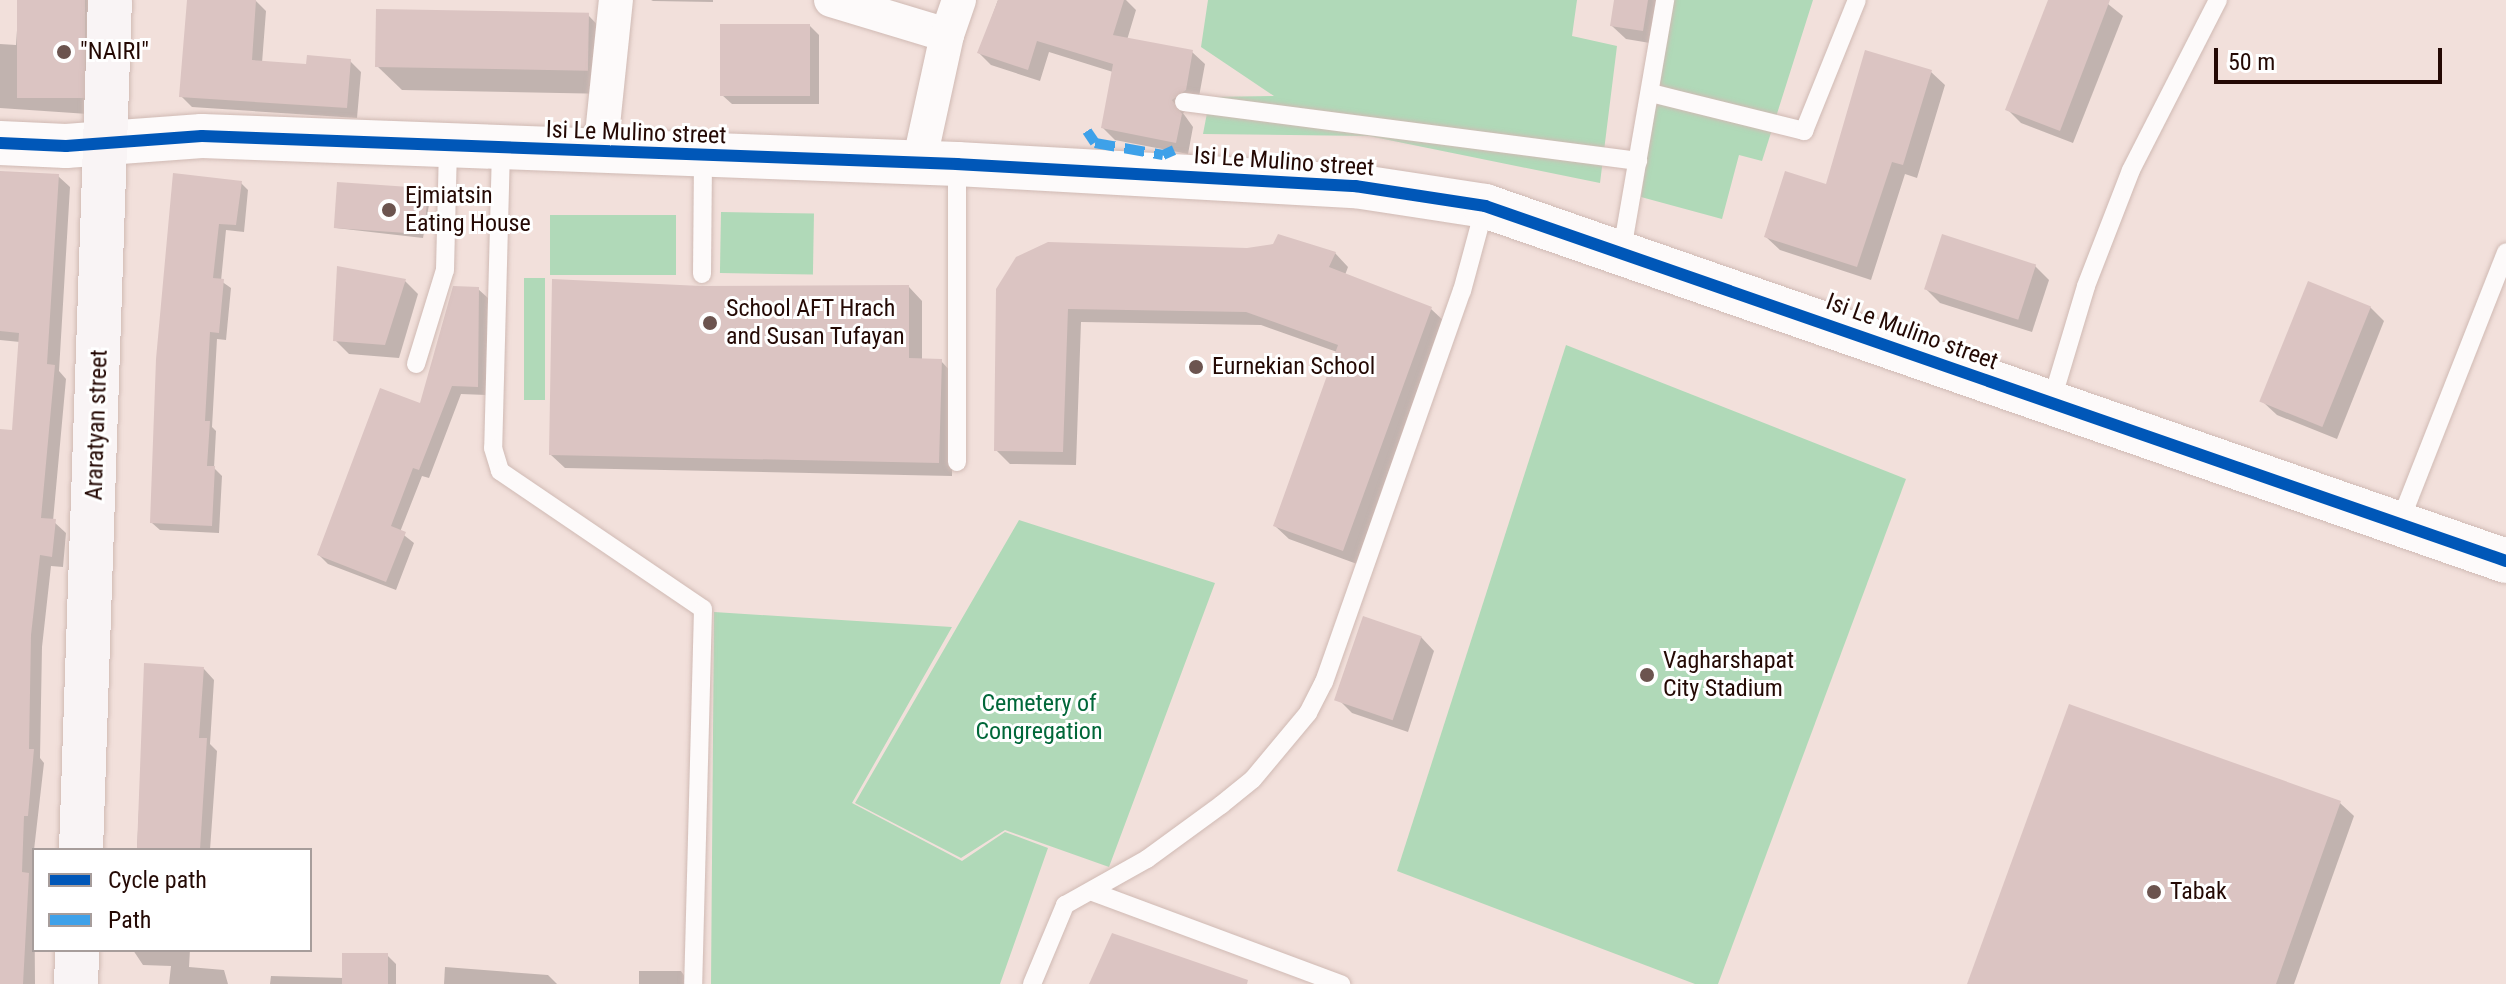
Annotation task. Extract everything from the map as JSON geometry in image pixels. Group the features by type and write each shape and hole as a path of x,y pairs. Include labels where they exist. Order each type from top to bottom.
{"main road":[{"name":"Araratyan street","path":"81,848 110,0"},
{"path":"76,984 77,952"}],"street":[{"path":"600,154 616,0"},
{"path":"831,0 947,35"},
{"path":"938,164 947,35 959,0"},
{"name":"Isi Le Mulino street","path":"0,143 202,136 448,149 938,164 1355,186 1485,206 1622,250 2051,406 2506,561"}],"lane":[{"path":"1622,250 1665,0"},
{"path":"1651,93 1804,131 1857,0"},
{"path":"2051,406 2086,286 2131,170 2218,0"},
{"path":"1184,102 1638,161"},
{"path":"416,364 445,270 448,149"},
{"path":"501,149 493,448 500,471 703,609 693,984"},
{"path":"702,274 703,158"},
{"path":"938,164 957,462"},
{"path":"1032,984 1065,905 1147,859 1253,779 1308,713 1324,682 1462,291 1485,206"},
{"path":"2399,524 2506,252"},
{"path":"1093,892 1341,984"}],"green space":[{"path":"1208,0 1577,0 1572,36 1617,46 1600,183 1369,136 1203,134 1210,97 1274,96 1201,47"},
{"path":"1670,0 1813,0 1762,161 1739,155 1722,219 1641,197"},
{"path":"721,212 814,214 813,275 720,273"},
{"path":"550,215 676,215 676,275 550,275"},
{"path":"524,278 545,278 545,400 524,400"},
{"name":"Vagharshapat City Stadium","path":"1566,345 1906,479 1718,984 1695,984 1397,871"},
{"name":"Cemetery of Congregation","path":"1019,520 1215,583 1109,867 1005,830 961,858 855,803"},
{"path":"714,612 952,627 852,803 962,861 1005,832 1048,848 1000,984 711,984"}],"building":[{"path":"17,0 85,0 85,98 17,98"},
{"path":"187,0 256,0 252,60 306,64 307,55 351,59 347,108 179,97"},
{"path":"998,0 1124,0 1113,35 1193,50 1186,90 1172,100 1182,114 1176,143 1101,128 1113,64 1037,41 1028,70 977,53"},
{"path":"1614,0 1648,0 1643,31 1610,26"},
{"path":"2048,0 2110,0 2060,131 2005,110"},
{"path":"376,9 589,13 588,71 375,67"},
{"path":"720,24 810,24 810,96 720,96"},
{"path":"1865,50 1932,70 1903,165 1892,162 1857,267 1764,237 1785,171 1826,184"},
{"path":"0,171 59,174 47,364 55,365 41,518 56,519 52,557 40,555 31,635 29,749 34,749 28,816 24,816 22,872 29,873 23,984 0,984 0,429 12,430 19,333 0,331"},
{"path":"173,173 242,181 236,225 219,224 213,278 224,279 219,333 210,332 205,421 210,421 207,466 215,466 212,526 150,523 156,359"},
{"path":"337,182 428,188 425,234 334,228"},
{"path":"1278,234 1336,252 1329,267 1432,307 1343,551 1273,526 1338,345 1246,312 1068,309 1063,452 994,451 996,289 1016,257 1048,242 1247,248 1273,244"},
{"path":"1942,234 2036,265 2018,320 1924,289"},
{"path":"337,266 406,279 385,345 333,341"},
{"path":"552,279 701,286 909,285 909,358 942,359 939,463 549,455"},
{"path":"2308,281 2371,306 2322,427 2259,402"},
{"path":"453,286 479,287 478,387 452,386 419,470 413,468 391,526 406,532 386,582 317,555 380,388 420,403"},
{"path":"1363,616 1422,636 1393,720 1334,700"},
{"path":"144,663 204,667 199,738 207,738 200,848 137,848"},
{"name":"Tabak","path":"2069,704 2341,801 2276,984 1967,984"},
{"path":"1112,933 1248,980 1247,984 1089,984"},
{"path":"342,953 388,953 388,984 342,984"}],"marked path":[{"path":"1087,131 1095,143 1163,155 1174,150"}],"cycle path":[{"path":"0,143 66,146 202,136 957,164 1355,186 1485,206 2506,561"}],"place":[{"name":"\"NAIRI\"","path":"64,52"},
{"name":"Ejmiatsin Eating House","path":"389,210"},
{"name":"School AFT Hrach and Susan Tufayan","path":"710,323"},
{"name":"Eurnekian School","path":"1196,367"},
{"name":"Vagharshapat City Stadium","path":"1647,675"},
{"name":"Tabak","path":"2154,892"}]}
